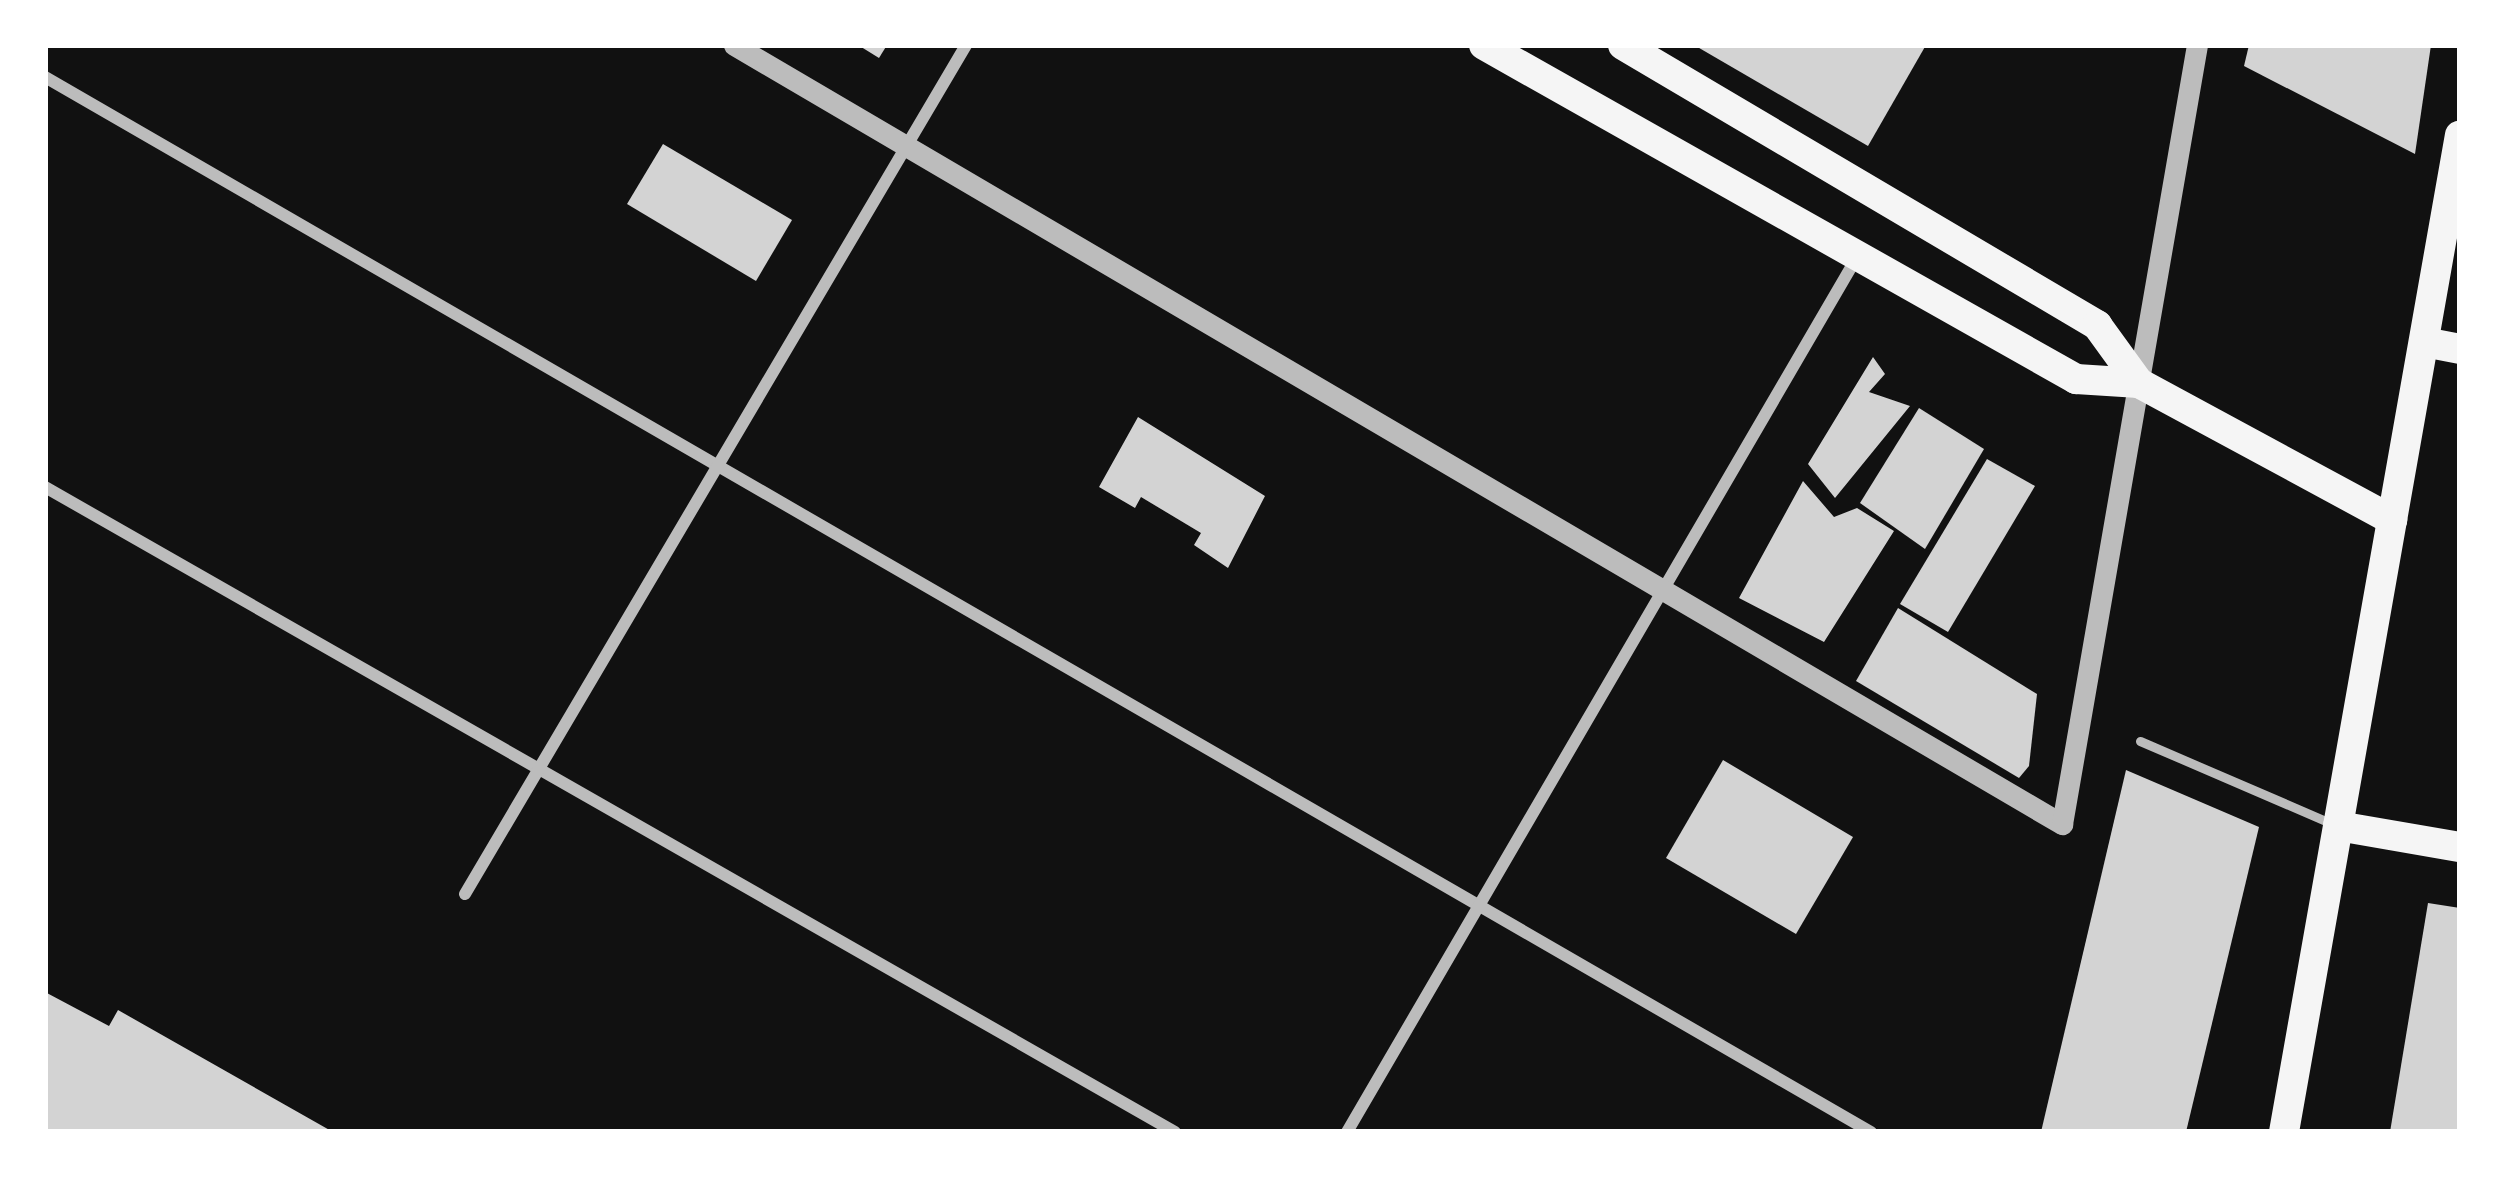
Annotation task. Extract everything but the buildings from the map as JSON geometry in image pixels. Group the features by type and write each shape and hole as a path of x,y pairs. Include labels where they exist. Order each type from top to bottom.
{"main road":[{"path":"1484,45 2076,380 2139,383 2392,520"},
{"path":"1623,45 2098,325 2139,383"},
{"path":"2284,1132 2460,136"},
{"path":"2424,342 2460,349"},
{"path":"2338,826 2460,848"}],"street":[{"path":"734,45 1661,594 2062,824 2197,45"},
{"path":"465,894 966,45"},
{"path":"45,77 1871,1132"},
{"path":"1347,1132 1857,258"},
{"path":"45,488 1175,1132"}],"lane":[{"path":"2140,741 2338,826"}]}
